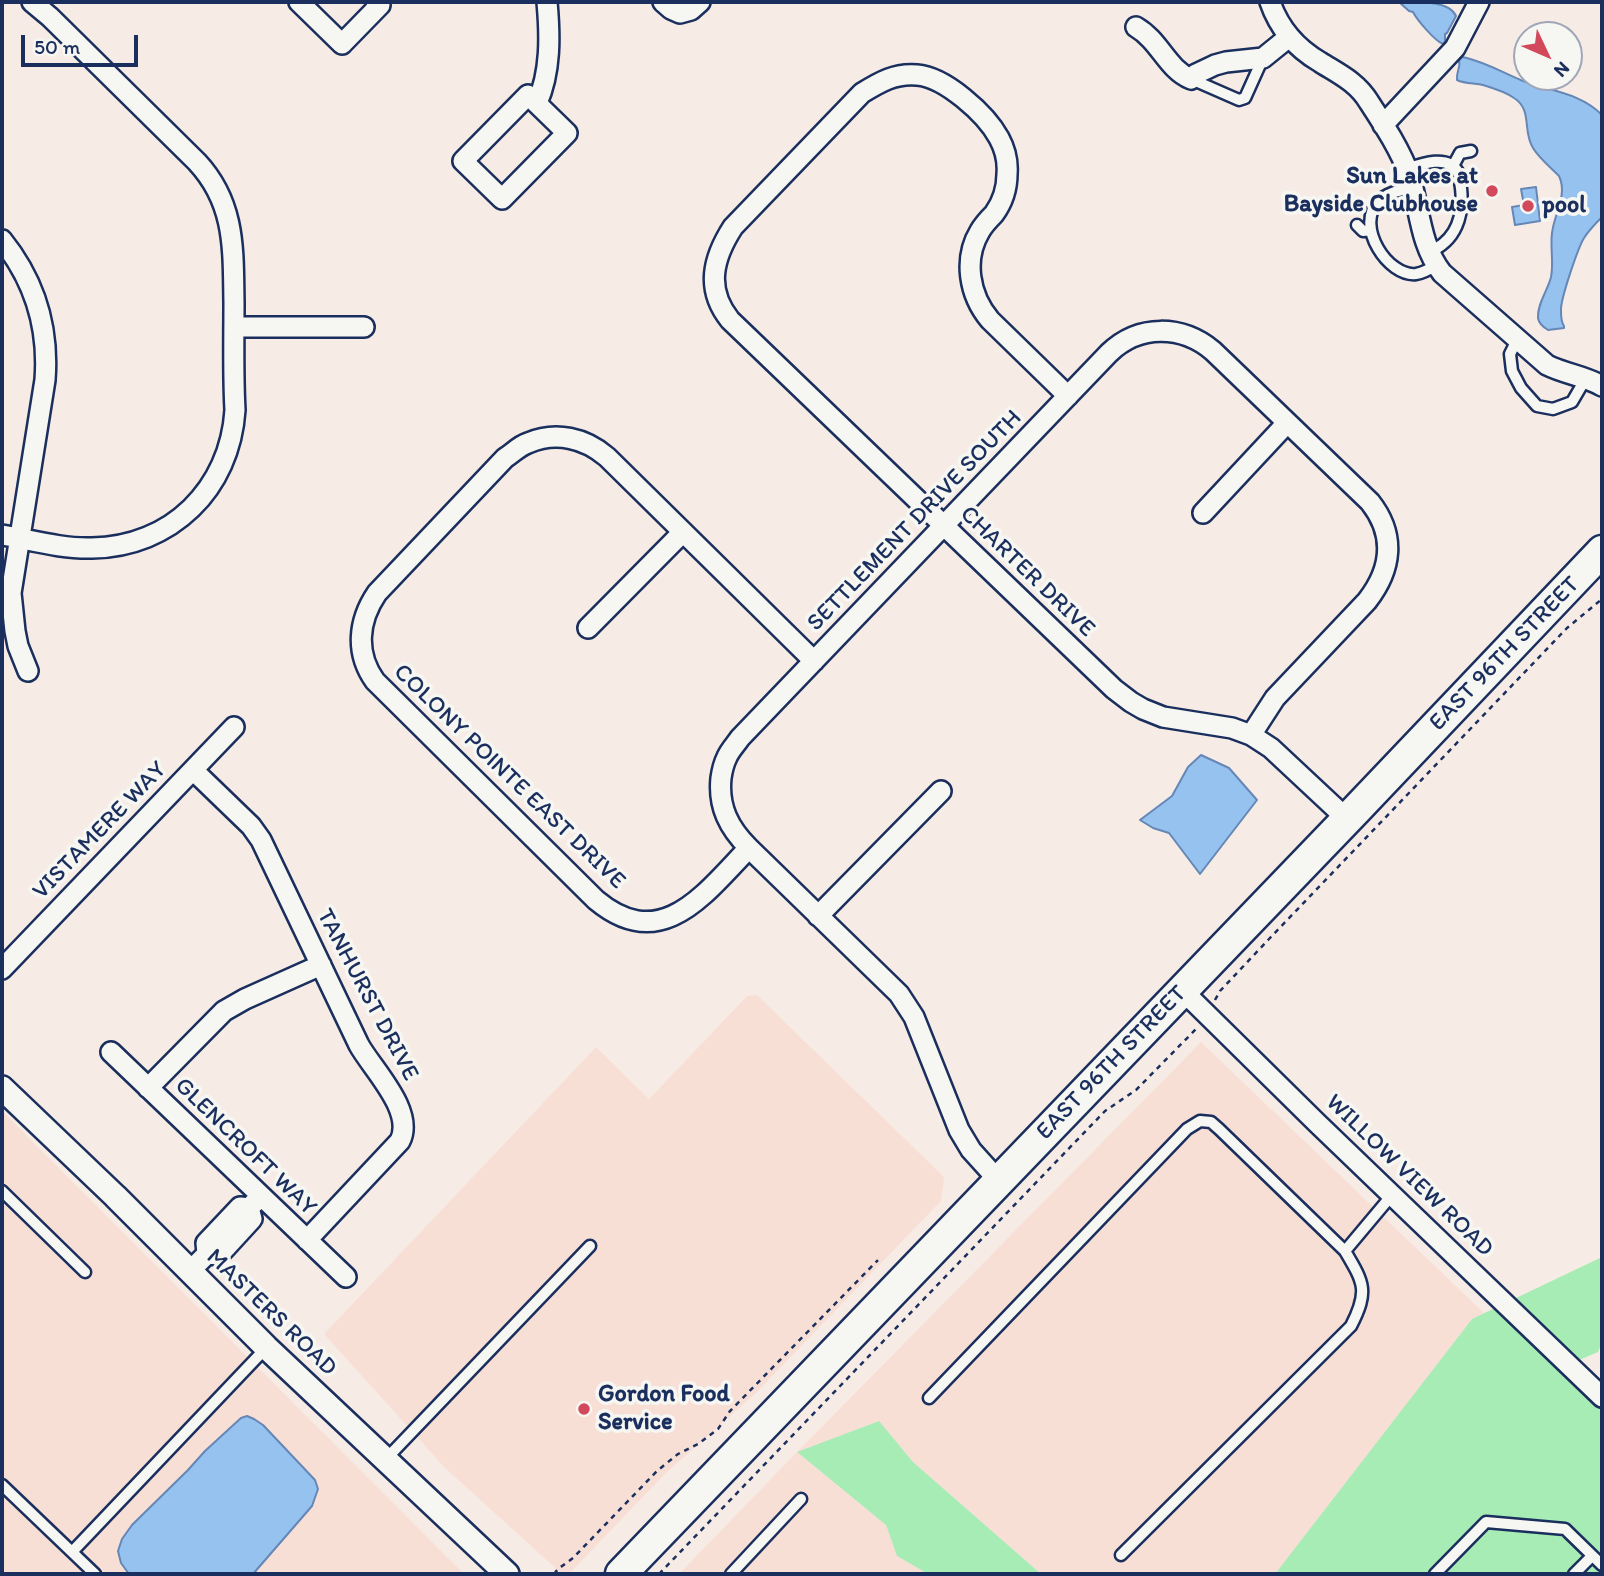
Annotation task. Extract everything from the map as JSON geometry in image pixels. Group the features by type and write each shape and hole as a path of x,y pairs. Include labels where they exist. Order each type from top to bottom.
{"main road":[{"name":"EAST 96TH STREET","path":"621,1574 1348,819 1602,551"}],"street":[{"path":"10,536 95,548 124,545 164,530 203,497 215,479 225,460 233,432 235,410 233,241 229,219 215,186 174,139 32,2"},
{"path":"299,2 342,44 380,5 376,2"},
{"path":"537,103 548,55 547,2"},
{"path":"663,2 680,13 691,10 700,2"},
{"path":"1270,2 1276,18 1303,51 1341,74 1365,95 1410,178 1432,259 1449,280 1547,365 1569,374 1596,378"},
{"path":"1383,125 1455,48 1479,2"},
{"path":"1136,27 1156,43 1176,71 1191,79 1215,65 1262,58 1289,37"},
{"name":"CHARTER DRIVE","path":"1068,396 990,320 978,302 970,273 972,251 980,231 998,208 1006,184 1005,155 999,138 985,120 945,84 910,75 893,77 862,93 733,227 723,242 716,261 714,278 724,312 736,327 1114,689 1131,702 1163,718 1232,729 1251,735 1271,748 1348,819"},
{"path":"528,95 537,103 567,133 502,199 463,161 528,95"},
{"path":"2,240 22,268 34,292 42,320 46,350 45,380 10,536 12,608 18,646 28,670"},
{"path":"234,327 364,327"},
{"name":"SETTLEMENT DRIVE SOUTH","path":"749,848 737,836 726,817 720,794 727,757 740,738 1118,345 1148,332 1168,331 1190,336 1208,347 1287,423"},
{"path":"1203,513 1287,423 1373,506 1386,535 1388,552 1378,587 1275,698 1251,735"},
{"name":"COLONY POINTE EAST DRIVE","path":"683,532 600,451 579,440 565,437 527,443 505,458 377,593 362,623 360,638 365,664 381,688 596,900 613,913 644,921 662,920 684,911 749,848"},
{"path":"588,628 683,532 814,662"},
{"name":"VISTAMERE WAY","path":"2,969 234,727"},
{"name":"TANHURST DRIVE","path":"193,769 261,840 365,1055 388,1087 402,1118 404,1131 396,1146 307,1240"},
{"path":"818,916 941,791"},
{"path":"749,848 907,1003 959,1130 971,1150 999,1181"},
{"path":"148,1088 224,1011 321,965"},
{"name":"WILLOW VIEW ROAD","path":"1182,990 1602,1397"},
{"name":"GLENCROFT WAY","path":"111,1052 255,1202 307,1240 346,1277"},
{"name":"MASTERS ROAD","path":"2,1088 266,1347 507,1574"},
{"path":"190,1271 207,1254 206,1242 240,1207 255,1202"}],"lane":[{"path":"1191,79 1239,100 1245,98 1262,58"},
{"path":"1453,166 1460,153 1471,151"},
{"path":"1439,162 1453,166 1459,175 1462,194 1461,214 1453,234 1416,274 1401,270 1388,261 1370,230 1374,200 1393,192 1410,178 1424,164 1439,162"},
{"path":"1357,225 1363,231 1370,230"},
{"path":"1517,340 1510,354 1512,371 1521,388 1537,406 1553,409 1572,402 1596,378"},
{"path":"929,1398 1188,1129 1200,1121 1211,1122 1345,1251 1363,1290 1361,1307 1351,1326 1121,1555"},
{"path":"2,1191 85,1272"},
{"path":"1345,1251 1392,1195"},
{"path":"386,1459 590,1246"},
{"path":"72,1552 266,1347"},
{"path":"2,1485 95,1574"},
{"path":"731,1574 800,1499"},
{"path":"1435,1574 1486,1522 1565,1528 1602,1565"},
{"path":"1574,1574 1592,1556"}],"path":[{"path":"659,1574 1104,1111 1136,1090 1194,1032 1220,991 1567,628 1602,599"},
{"path":"554,1574 573,1558 657,1471 718,1429 730,1411 878,1260"}],"shaded area":[{"path":"757,995 944,1177 941,1201 756,1393 666,1473 569,1574 562,1574 445,1468 324,1334 596,1047 649,1099 747,996"},
{"path":"1201,1042 1484,1313 1472,1319 1275,1574 1041,1574 913,1462 878,1421 798,1453 886,1525 897,1556 928,1574 679,1574 797,1452"},
{"path":"2,1111 464,1574 2,1574"}],"green space":[{"path":"1602,1257 1602,1342 1598,1352 1563,1367 1602,1406 1602,1574 1275,1574 1472,1319"},
{"path":"879,1421 913,1462 1041,1574 928,1574 897,1556 886,1525 797,1452"}],"water":[{"path":"1399,2 1432,3 1452,11 1456,16 1445,34 1443,44 1426,30 1413,12"},
{"path":"1462,57 1470,59 1513,76 1513,91 1556,91 1585,102 1602,115 1602,217 1584,238 1566,286 1561,305 1564,328 1548,330 1538,318 1551,277 1552,233 1562,190 1559,176 1533,148 1520,103 1495,89 1457,80"},
{"name":"pool","path":"1536,187 1540,221 1515,225 1512,207 1524,205 1521,189"},
{"path":"1201,755 1229,768 1257,800 1200,874 1169,833 1140,820 1172,796 1188,767"},
{"path":"247,1416 263,1425 315,1480 318,1489 312,1506 253,1574 129,1574 121,1563 118,1551 122,1539 132,1525 205,1451 241,1418"}],"place":[{"name":"Sun Lakes at Bayside Clubhouse","path":"1492,191"},
{"name":"pool","path":"1528,206"},
{"name":"Gordon Food Service","path":"584,1409"}]}
